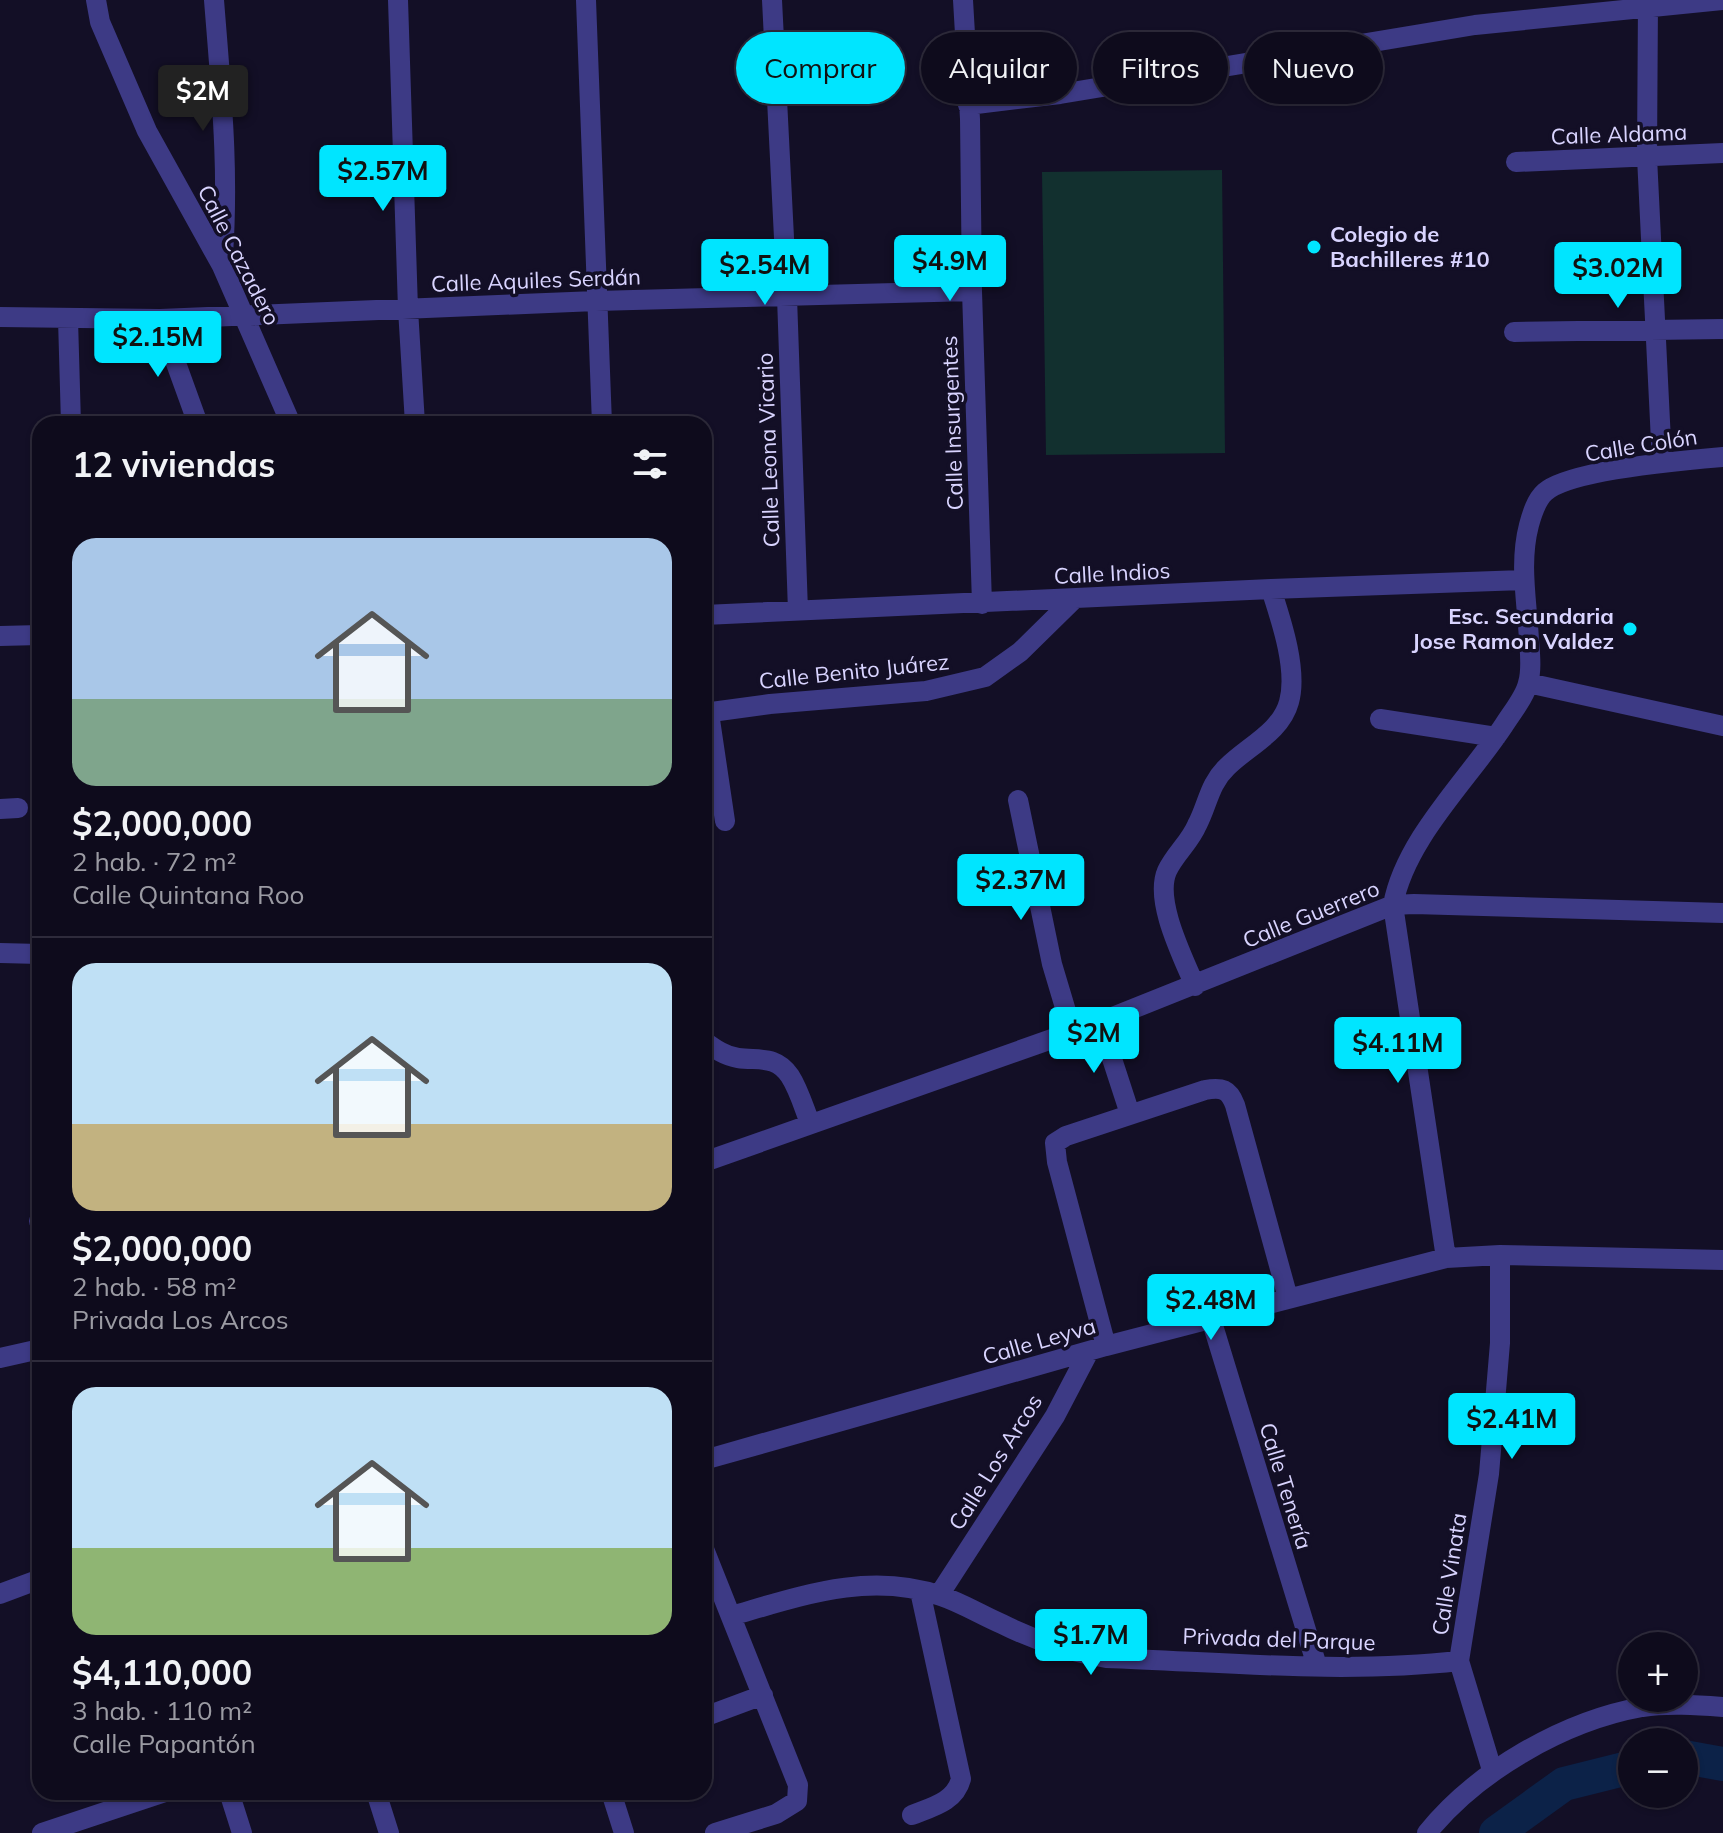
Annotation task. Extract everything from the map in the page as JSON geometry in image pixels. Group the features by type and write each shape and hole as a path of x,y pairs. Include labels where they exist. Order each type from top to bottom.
{"street":[{"name":"Calle Cazadero","path":"82,0 100,22"},
{"name":"Calle Cazadero","path":"96,0 100,22 147,131 222,266 288,416"},
{"path":"214,0 227,156 222,266"},
{"path":"398,0 415,416"},
{"path":"586,0 602,416"},
{"name":"Calle Leona Vicario","path":"772,0 798,611"},
{"name":"Calle Insurgentes","path":"963,0 982,604"},
{"path":"968,105 1076,91 1475,25 1648,3 1722,0"},
{"path":"1648,3 1647,157 1662,462"},
{"name":"Calle Aldama","path":"1516,162 1723,153"},
{"name":"Calle Aquiles Serdán","path":"0,317 160,319 596,301 972,291"},
{"path":"68,319 71,416"},
{"path":"160,319 195,416"},
{"path":"1514,332 1723,329"},
{"name":"Calle Colón","path":"1523,580 1526,537 1532,513 1543,494 1566,481 1662,462 1723,457"},
{"path":"1446,1258 1393,905 1401,876 1428,829 1496,737 1528,683 1530,659 1523,580"},
{"name":"Calle Indios","path":"712,615 1523,580"},
{"path":"1195,986 1164,900 1165,876 1197,828 1206,799 1217,779 1276,726 1289,705 1291,687 1286,646 1271,589"},
{"name":"Calle Benito Juárez","path":"712,712 770,704 926,691 985,677 1020,652 1074,599"},
{"path":"0,636 32,635"},
{"path":"1528,683 1723,726"},
{"path":"1380,719 1496,737"},
{"path":"712,747 725,821"},
{"path":"1018,800 1052,964 1072,1031"},
{"name":"Calle Guerrero","path":"712,1159 1100,1022 1393,905 1723,913"},
{"path":"0,953 32,954"},
{"path":"1100,1022 1130,1114"},
{"path":"712,1045 729,1055 763,1058 780,1065 790,1077 810,1123"},
{"path":"1097,1350 1054,1146 1056,1141 1205,1090 1222,1088 1227,1091 1242,1127 1288,1298"},
{"name":"Calle Leyva","path":"712,1458 1288,1298 1446,1258 1500,1255 1723,1260"},
{"name":"Calle Vinata","path":"1459,1661 1489,1474 1500,1343 1500,1255"},
{"name":"Calle Tenería","path":"1211,1319 1317,1666"},
{"name":"Calle Los Arcos","path":"930,1593 1055,1416 1097,1350"},
{"path":"0,1358 32,1351"},
{"path":"0,1594 32,1582"},
{"name":"Privada del Parque","path":"731,1616 822,1590 857,1585 895,1585 930,1593 1044,1643 1106,1658 1317,1666 1422,1666 1459,1661"},
{"path":"712,1592 731,1616 798,1785 797,1801 776,1814 715,1833"},
{"path":"912,1815 947,1801 956,1792 961,1779 930,1593"},
{"path":"1459,1661 1492,1770"},
{"path":"712,1714 763,1695"},
{"path":"1427,1833 1492,1770 1540,1744 1603,1718 1644,1707 1723,1707"},
{"path":"42,1833 141,1800"},
{"path":"232,1800 242,1833"},
{"path":"379,1800 389,1833"},
{"path":"614,1800 624,1833"}],"green space":[{"path":"1222,170 1225,453 1046,455 1042,172"}],"waterway":[{"path":"1698,1760 1723,1764"},
{"path":"1496,1833 1564,1784 1618,1770"}],"place":[{"name":"Colegio de Bachilleres #10","path":"1314,247"},
{"name":"Esc. Secundaria Jose Ramon Valdez","path":"1630,629"}]}
